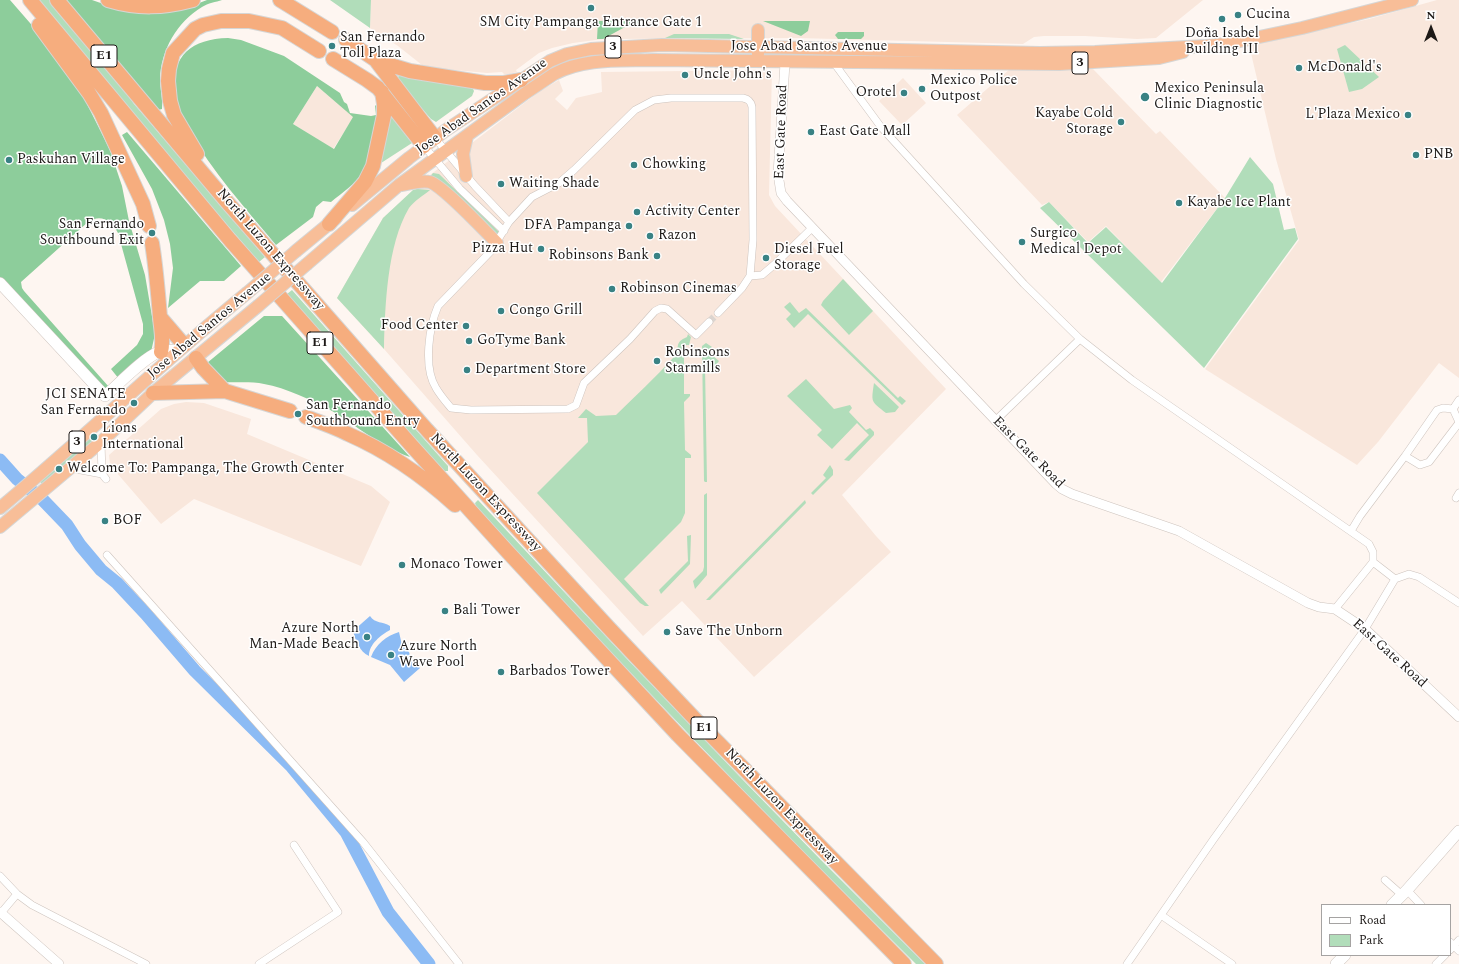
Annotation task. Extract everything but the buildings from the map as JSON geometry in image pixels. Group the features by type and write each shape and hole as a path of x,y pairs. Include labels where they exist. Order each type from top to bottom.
{"highway":[{"path":"22,0 89,93 101,113 143,204 149,226"},
{"name":"North Luzon Expressway","path":"30,0 230,240 410,445 678,735 904,964"},
{"name":"North Luzon Expressway","path":"57,0 227,202 427,430 608,627 771,797 936,964"},
{"path":"108,0 130,6 152,7 172,5 193,0"},
{"path":"280,0 332,32"},
{"name":"Jose Abad Santos Avenue","path":"0,527 101,442 153,393 258,306 399,185 524,94 554,74 567,68 579,64 600,61 653,60 953,63 1074,58 1159,58 1206,46 1302,28 1412,0"},
{"path":"227,202 186,137 174,114 170,101 168,81 173,53 192,32 203,25 221,21 249,21 282,28 319,51"},
{"path":"758,30 758,51"},
{"path":"346,40 377,61 410,71 475,82 499,83 521,80"},
{"name":"Jose Abad Santos Avenue","path":"5,504 41,474 181,348 429,142 557,57 591,49 662,45 758,51 953,51 1040,53 1074,58"},
{"path":"653,60 678,53 758,51 831,56 883,62"},
{"path":"953,51 953,63"},
{"path":"333,59 367,80 382,92 429,142"},
{"path":"377,61 429,142"},
{"path":"329,224 365,182 374,166 384,115 384,99 382,92"},
{"path":"466,176 463,154 467,136"},
{"path":"399,185 420,181 430,183 450,198 497,243"},
{"path":"146,379 163,341 161,332 157,272 152,243"},
{"path":"160,317 181,348 196,358 202,368 225,391"},
{"path":"153,393 225,391 290,411"},
{"path":"306,417 348,434 378,449 411,469 506,550"}],"main road":[{"path":"0,283 105,396 137,367 158,353 181,348"},
{"path":"1400,899 1459,831"},
{"path":"1336,964 1344,956"}],"street":[{"name":"East Gate Road","path":"785,62 778,174 781,192 786,201 995,421 1062,489 1179,531 1308,603 1335,609 1365,629 1459,718"},
{"path":"834,63 881,126 1024,284 1080,339 1132,380 1369,544 1373,552 1373,562 1335,609"},
{"path":"709,322 696,335 667,309 661,308 655,311 630,339 584,383 576,405 568,409 471,410 451,408 435,387 431,376 429,339 434,316 438,306 491,251 510,222 532,197 558,183 574,170 635,110 647,102 654,100 671,98 748,99 751,103 753,240 750,276 742,288 718,313"},
{"path":"429,142 446,151 466,176 510,222"},
{"path":"429,142 434,159 460,189 504,231"},
{"path":"750,276 762,275 812,228"},
{"path":"995,421 1080,339"},
{"path":"1453,409 1459,400"},
{"path":"1351,531 1360,516 1437,410 1443,408 1453,409"},
{"path":"1405,456 1420,465 1429,462 1459,422 1453,409"},
{"path":"70,468 104,477 101,442"},
{"path":"107,555 363,842 459,964"},
{"path":"1373,562 1394,579"},
{"path":"1127,964 1213,840 1365,629 1394,579 1409,574 1419,577 1459,603"},
{"path":"259,964 338,912 294,846"},
{"path":"0,876 17,894 32,905 146,964"},
{"path":"1386,880 1400,899 1418,904"},
{"path":"17,894 0,912 59,964"},
{"path":"1161,915 1232,964"},
{"path":"1453,947 1459,940"},
{"path":"1436,964 1444,956"}],"shaded area":[{"path":"371,0 1203,0 1156,38 1137,39 1085,36 1044,36 1034,37 1023,44 798,38 603,39 573,43 552,48 539,53 516,70 517,72 504,74 502,72 487,73 444,69 422,65 398,46 370,28"},
{"path":"1437,0 1459,0 1459,378 1439,363 1378,442 1357,465 1205,369 1299,240 1276,159 1249,45 1369,19"},
{"path":"1092,68 1156,134 1160,131 1225,198 1161,282 1106,226 1088,242 1049,202 1042,205 957,115 1010,69"},
{"name":"Robinsons Starmills","path":"772,70 769,195 775,206 946,389 842,495 891,552 754,677 682,601 643,636 477,455 337,298 383,218 430,175 540,91 559,80 563,91 555,99 567,110 576,98 602,92 601,72"},
{"path":"903,78 926,103 902,125 879,101"},
{"path":"317,86 354,117 333,149 293,124"},
{"path":"186,402 204,403 251,419 247,434 371,486 390,502 361,566 194,499 161,524 110,465 109,455 161,409 174,404"}],"green space":[{"path":"0,0 10,0 50,46 83,96 110,150 122,186 129,221 145,275 155,334 151,352 119,379 111,369 137,345 143,334 143,324 118,233 113,225 106,220 97,218 88,222 21,282 24,291 109,387 105,390 0,277"},
{"path":"34,0 53,0 105,63 134,104 265,257 259,262"},
{"path":"64,0 92,0 115,8 194,5 207,0 222,0 207,4 193,13 185,20 172,38 167,47 161,68 160,79 162,109 158,110"},
{"path":"330,0 371,0 370,28"},
{"path":"649,20 625,27 603,39 597,39 598,21"},
{"path":"763,21 810,21 808,31 801,36"},
{"path":"838,32 864,32 864,36 861,39 838,39 835,35"},
{"path":"674,34 729,34 744,39 665,38"},
{"path":"228,38 241,40 284,56 340,93 344,102 347,104 350,113 371,116 376,115 375,105 380,110 373,150 367,165 360,176 331,202 323,201 316,207 313,217 276,245 229,189 197,145 176,107 175,79 177,68 181,59 186,52 194,46 215,39","holes":["317,86 353,117 334,149 293,124"]},
{"path":"1345,45 1379,77 1362,89 1349,92 1337,49"},
{"path":"402,75 472,87 474,91 472,96 436,122 431,119 398,81 397,77"},
{"path":"389,110 412,143 378,165"},
{"path":"127,132 241,266 224,281 200,281 168,308 173,268 170,244 164,220 152,189 122,135"},
{"path":"1250,157 1273,184 1284,230 1295,228 1298,239 1204,368 1040,208 1049,202 1088,243 1106,227 1162,283 1225,198"},
{"path":"433,173 439,174 499,232 498,236 429,178"},
{"path":"413,190 430,190 411,205 396,240 389,276 385,314 384,349 337,298 383,218"},
{"path":"843,279 873,311 849,335 821,305"},
{"path":"292,290 448,466 448,471 444,471 287,294"},
{"path":"790,302 799,313 806,308 898,398 900,396 906,401 902,405 808,314 794,328 786,319 791,314 784,307"},
{"path":"264,316 282,316 410,457 389,448 332,411 299,395 281,388 259,383 221,382 207,363"},
{"path":"688,334 691,337 689,345 684,345 684,394 690,394 684,402 685,450 691,455 691,458 685,458 685,513 681,522 624,579 649,606 645,606 640,603 537,493 588,442 587,418 578,418 586,409 596,416 616,415 676,355 678,344 682,339 687,337"},
{"path":"706,343 712,347 708,352 719,361 715,366 705,366 707,482 705,482 702,346"},
{"path":"806,379 834,409 850,405 852,408 849,412 866,430 870,428 874,432 874,435 849,461 844,460 869,435 857,423 832,449 817,435 822,430 787,396"},
{"path":"874,383 899,407 895,412 886,413 875,404 872,394"},
{"path":"93,436 95,439 43,484 40,482"},
{"path":"830,465 833,470 833,475 813,495 811,493 826,478 823,475"},
{"path":"707,493 707,575 695,589 693,581 703,571 704,567 704,495"},
{"path":"478,500 744,781 925,964 916,964 693,738 529,565 476,506 475,503"},
{"path":"805,500 806,503 710,600 706,600"},
{"path":"691,535 690,564 661,594 659,590 688,561 687,536"}],"water":[{"name":"Azure North Man-Made Beach","path":"370,616 374,620 390,626 390,630 379,637 373,644 369,656 360,649 353,631"},
{"name":"Azure North Wave Pool","path":"399,632 402,645 409,652 412,662 420,668 404,682 390,665 371,657 382,641"}],"waterway":[{"path":"0,460 17,479 42,499 67,525 80,545 101,570 117,583 146,614 195,671 292,767 346,832 388,912 429,964"}],"tunnel":[{"path":"709,322 718,313"}],"place":[{"name":"SM City Pampanga Entrance Gate 1","path":"591,8"},
{"name":"Cucina","path":"1238,15"},
{"name":"Doña Isabel Building III","path":"1222,19"},
{"name":"San Fernando Toll Plaza","path":"332,46"},
{"name":"McDonald's","path":"1299,68"},
{"name":"Uncle John's","path":"685,75"},
{"name":"Mexico Police Outpost","path":"922,89"},
{"name":"Orotel","path":"904,93"},
{"name":"Mexico Peninsula Clinic Diagnostic","path":"1145,97"},
{"name":"L'Plaza Mexico","path":"1408,115"},
{"name":"Kayabe Cold Storage","path":"1121,122"},
{"name":"East Gate Mall","path":"811,132"},
{"name":"PNB","path":"1416,155"},
{"name":"Paskuhan Village","path":"9,160"},
{"name":"Chowking","path":"634,165"},
{"name":"Waiting Shade","path":"501,184"},
{"name":"Kayabe Ice Plant","path":"1179,203"},
{"name":"Activity Center","path":"637,212"},
{"name":"DFA Pampanga","path":"629,226"},
{"name":"San Fernando Southbound Exit","path":"152,233"},
{"name":"Razon","path":"650,236"},
{"name":"Surgico Medical Depot","path":"1022,242"},
{"name":"Pizza Hut","path":"541,249"},
{"name":"Robinsons Bank","path":"657,256"},
{"name":"Diesel Fuel Storage","path":"766,258"},
{"name":"Robinson Cinemas","path":"612,289"},
{"name":"Congo Grill","path":"501,311"},
{"name":"Food Center","path":"466,326"},
{"name":"GoTyme Bank","path":"469,341"},
{"name":"Robinsons Starmills","path":"657,361"},
{"name":"Department Store","path":"467,370"},
{"name":"JCI SENATE San Fernando","path":"134,403"},
{"name":"San Fernando Southbound Entry","path":"298,414"},
{"name":"Lions International","path":"94,437"},
{"name":"Welcome To: Pampanga, The Growth Center","path":"59,469"},
{"name":"BOF","path":"105,521"},
{"name":"Monaco Tower","path":"402,565"},
{"name":"Bali Tower","path":"445,611"},
{"name":"Save The Unborn","path":"667,632"},
{"name":"Azure North Man-Made Beach","path":"367,637"},
{"name":"Azure North Wave Pool","path":"391,655"},
{"name":"Barbados Tower","path":"501,672"}]}
